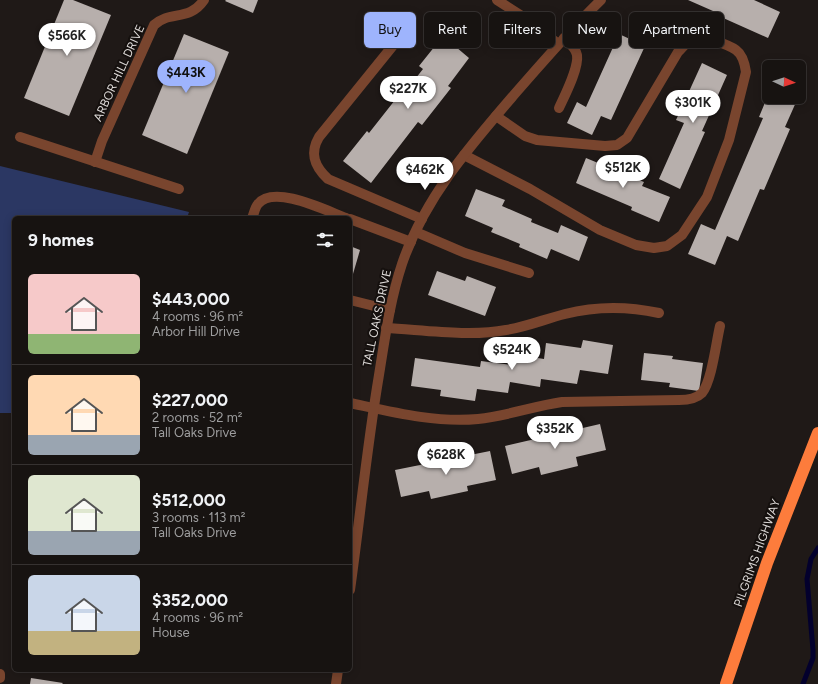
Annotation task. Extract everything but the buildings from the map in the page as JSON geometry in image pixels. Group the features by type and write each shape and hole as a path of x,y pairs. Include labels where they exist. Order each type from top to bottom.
{"highway":[{"name":"PILGRIMS HIGHWAY","path":"726,684 767,563 818,433"}],"street":[{"name":"ARBOR HILL DRIVE","path":"95,162 102,141 154,25 166,18 190,13 199,7 204,0"},
{"path":"497,0 575,49 577,54 574,73 559,108"},
{"name":"TALL OAKS DRIVE","path":"352,577 361,516 373,408 386,328 403,263 411,242 449,174 496,116 561,41 601,0"},
{"path":"464,155 512,179 600,230 636,245 654,248 667,246 682,235 707,197 729,140 746,72 744,61 737,50 706,38 695,38 687,43 678,52 627,138 617,145 605,146 537,140 525,136 496,116"},
{"path":"391,48 319,138 314,152 315,162 319,171 328,179 422,220"},
{"path":"20,137 179,189"},
{"path":"253,216 258,204 266,198 276,196 289,197 341,216"},
{"path":"352,220 411,242"},
{"path":"416,232 465,253 529,273"},
{"path":"352,300 390,310"},
{"path":"386,328 443,332 486,332 522,327 586,309 606,307 638,308 659,313"},
{"path":"352,403 401,414 453,420 478,419 504,415 546,404 562,402 693,399 701,394 708,383 720,326"},
{"path":"336,684 338,672"}],"shaded area":[{"path":"0,166 189,212 188,216 12,216 12,413 0,413"}],"waterway":[{"path":"803,684 813,658 807,579 811,559 818,548"}]}
